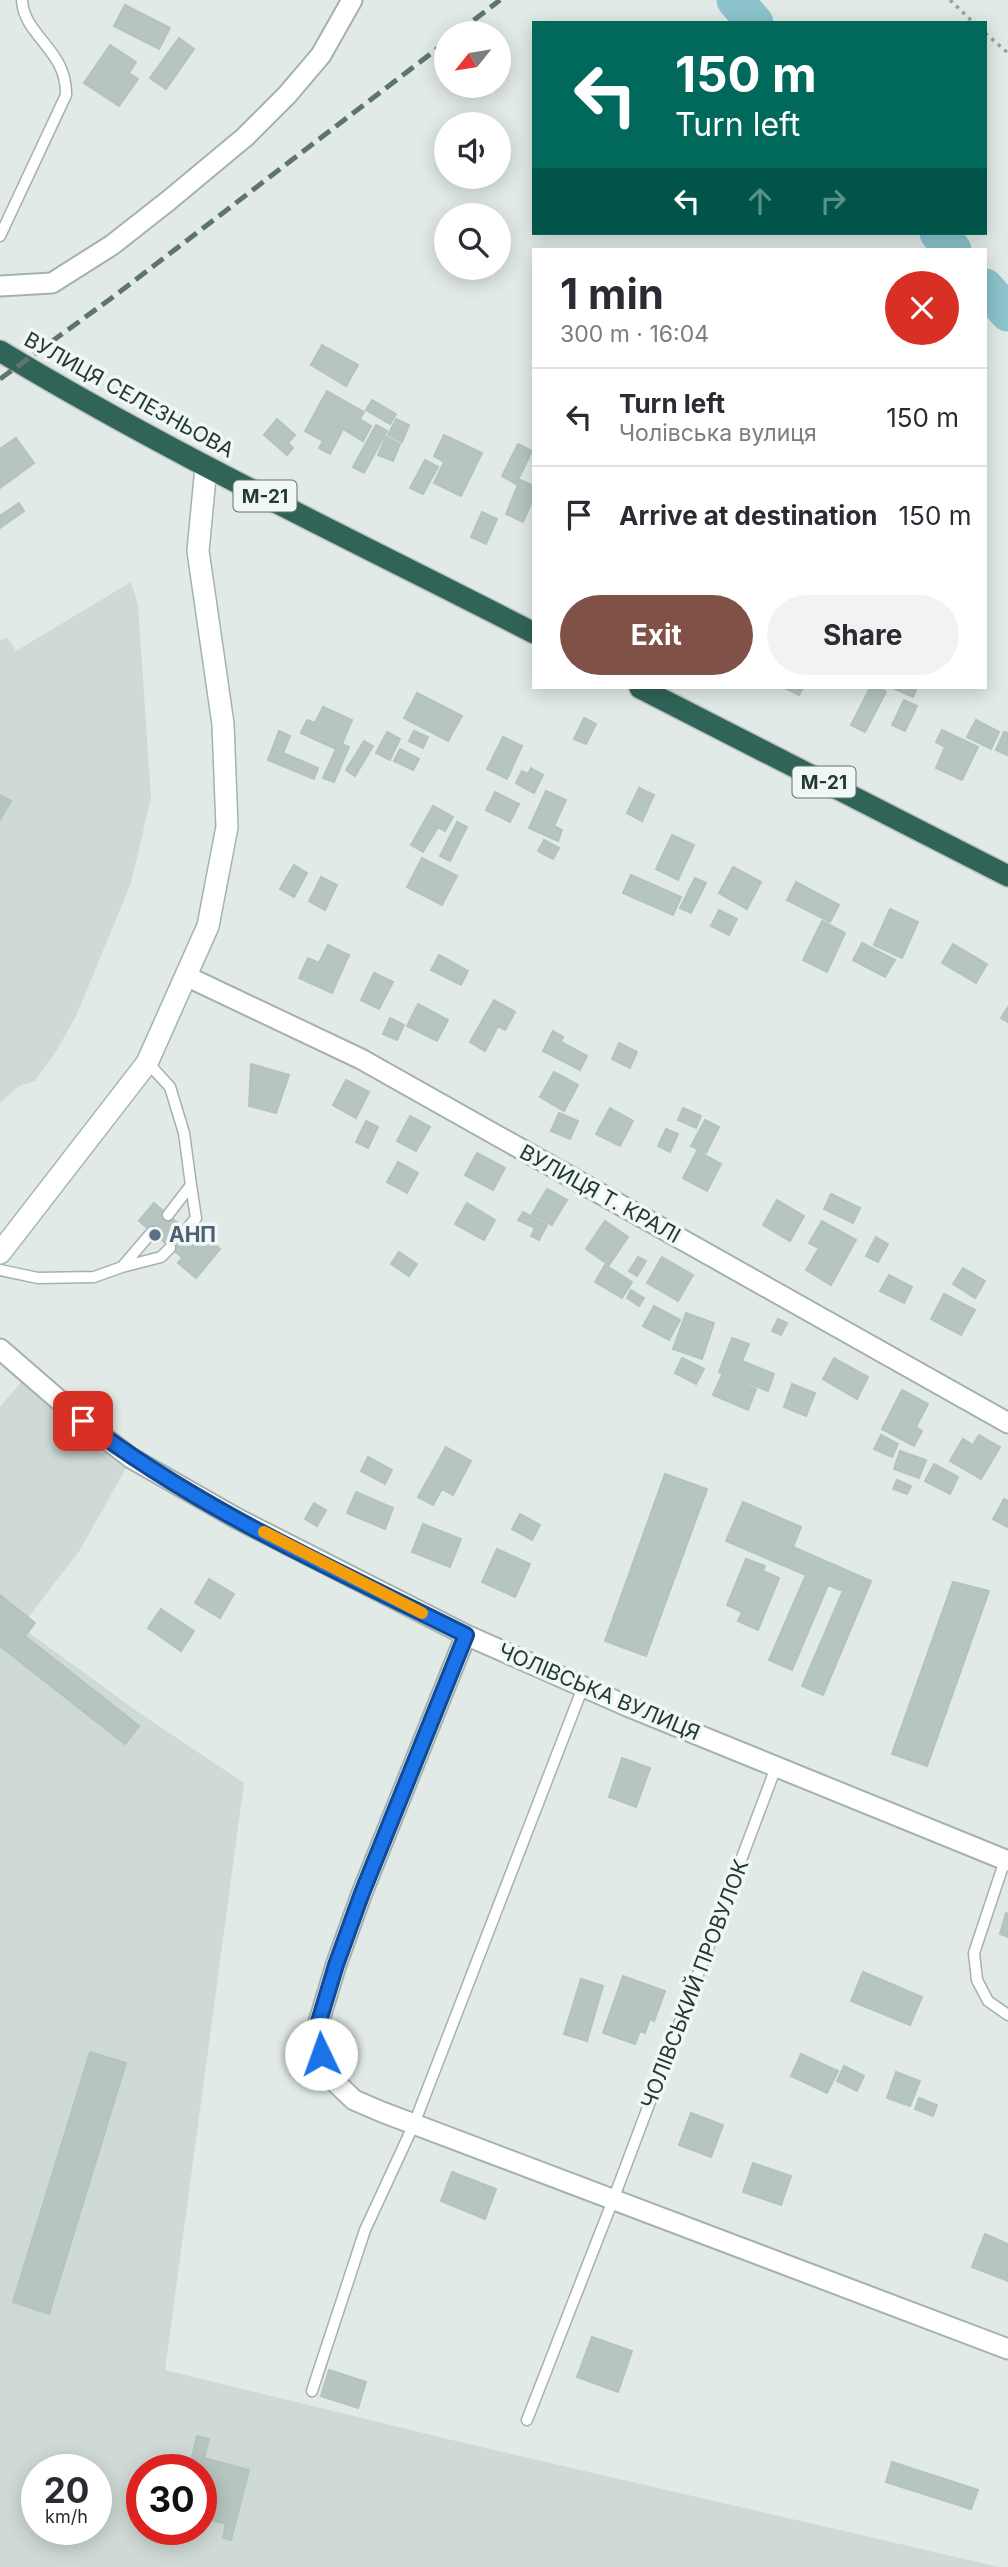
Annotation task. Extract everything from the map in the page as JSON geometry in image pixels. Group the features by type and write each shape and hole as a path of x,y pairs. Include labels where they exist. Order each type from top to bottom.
{"highway":[{"name":"ВУЛИЦЯ СЕЛЕЗНЬОВА","path":"0,351 81,400 206,467 532,632"},
{"name":"М-21","path":"642,689 1008,876"}],"main road":[{"path":"0,1253 147,1063 208,926 227,827 223,724 198,551 206,467"}],"street":[{"path":"0,286 52,283 112,245 168,201 245,137 287,95 321,55 352,0"},
{"name":"ВУЛИЦЯ Т. КРАЛІ","path":"186,976 361,1059 1008,1423"},
{"name":"ЧОЛІВСЬКА ВУЛИЦЯ","path":"0,1349 83,1421 131,1458 236,1518 466,1635 583,1687 1006,1861"},
{"path":"466,1635 362,1893 317,2028 321,2054 333,2080 354,2100 414,2124 1008,2349"}],"lane":[{"path":"0,236 66,95 67,82 60,63 27,19 22,0"},
{"path":"147,1063 170,1087 184,1133 196,1218 186,1230"},
{"path":"168,1215 191,1185"},
{"path":"122,1267 152,1233"},
{"path":"0,1270 38,1278 94,1277 161,1256 170,1248"},
{"path":"312,2391 365,2230 414,2124 583,1687"},
{"name":"ЧОЛІВСЬКИЙ ПРОВУЛОК","path":"527,2420 776,1767"},
{"path":"1006,1861 974,1953 977,1980 988,2001 1008,2015"}],"path":[{"path":"950,0 972,21"},
{"path":"987,35 1008,54"}],"shaded area":[{"path":"131,582 138,605 151,798 131,883 77,1014 57,1050 35,1081 19,1086 0,1103 0,640 8,638 16,651"},
{"path":"21,1382 131,1459 80,1550 21,1627 141,1714 244,1783 165,2370 460,2442 999,2567 0,2567 0,1407"}],"building":[{"path":"125,5 170,28 159,49 114,26"},
{"path":"179,38 194,49 166,89 150,78"},
{"path":"110,45 136,62 129,73 138,79 119,106 84,83"},
{"path":"322,345 358,365 346,386 311,365"},
{"path":"327,391 364,412 360,419 371,426 363,441 343,429 330,454 319,448 323,441 305,431"},
{"path":"372,400 396,414 390,424 366,410"},
{"path":"277,419 295,435 288,443 293,448 287,455 264,435"},
{"path":"396,419 409,425 402,442 388,435"},
{"path":"376,425 387,431 364,473 353,467"},
{"path":"444,435 482,453 461,496 434,483 444,462 434,456"},
{"path":"386,437 400,444 393,461 378,455"},
{"path":"16,438 34,463 0,488 0,449"},
{"path":"518,444 532,451 516,484 502,476"},
{"path":"425,460 438,467 423,494 410,488"},
{"path":"520,480 532,485 532,502 523,522 506,514"},
{"path":"19,503 24,511 0,528 0,516"},
{"path":"482,512 497,519 486,544 471,537"},
{"path":"787,689 802,689 799,695"},
{"path":"869,689 886,692 865,732 851,725"},
{"path":"895,689 917,689 913,697"},
{"path":"417,693 462,716 448,741 404,718"},
{"path":"904,700 917,706 905,731 892,725"},
{"path":"323,707 352,720 342,744 349,747 334,782 323,778 336,749 301,733 307,720 315,723"},
{"path":"584,718 596,724 586,744 574,739"},
{"path":"976,720 999,732 991,749 967,737"},
{"path":"942,730 978,747 962,780 936,768 945,747 936,742"},
{"path":"279,731 290,736 283,753 318,768 314,779 268,760"},
{"path":"414,731 428,737 423,748 409,741"},
{"path":"387,732 400,739 390,760 376,753"},
{"path":"1004,732 1008,733 1007,755 996,750"},
{"path":"503,737 522,746 507,779 487,769"},
{"path":"364,741 373,746 355,776 346,770"},
{"path":"400,749 419,759 413,770 394,761"},
{"path":"531,768 543,775 534,793 516,783 522,771 528,774"},
{"path":"639,788 654,795 642,821 627,813"},
{"path":"546,791 566,800 554,826 562,830 558,841 529,828"},
{"path":"495,792 519,804 510,822 486,810"},
{"path":"0,795 11,801 0,820"},
{"path":"433,806 453,817 445,831 438,827 423,852 411,845"},
{"path":"457,822 467,827 450,861 440,856"},
{"path":"672,835 694,845 678,880 656,869"},
{"path":"544,840 559,848 553,859 538,851"},
{"path":"422,858 457,876 442,905 407,887"},
{"path":"294,865 307,873 294,897 280,889"},
{"path":"733,867 761,882 747,909 719,893"},
{"path":"631,875 681,897 673,915 623,893"},
{"path":"321,877 337,885 325,910 309,901"},
{"path":"695,878 706,883 691,913 680,908"},
{"path":"796,882 839,905 830,922 787,900"},
{"path":"890,909 918,922 902,958 874,945"},
{"path":"719,910 737,919 729,935 711,926"},
{"path":"822,921 845,933 827,972 803,960"},
{"path":"862,943 895,960 885,977 853,960"},
{"path":"953,944 987,964 976,983 942,963"},
{"path":"328,945 349,955 332,993 299,978 308,958 319,963"},
{"path":"439,955 468,971 461,985 431,970"},
{"path":"374,973 393,982 379,1009 361,1000"},
{"path":"494,1000 515,1012 505,1030 498,1026 485,1051 470,1042"},
{"path":"418,1004 448,1020 437,1041 407,1026"},
{"path":"1008,1007 1008,1022 1001,1018"},
{"path":"390,1018 404,1025 397,1040 383,1034"},
{"path":"553,1031 563,1037 561,1042 587,1056 580,1070 543,1051"},
{"path":"619,1043 637,1052 630,1068 612,1059"},
{"path":"251,1064 289,1075 276,1113 249,1106"},
{"path":"554,1072 578,1085 564,1111 540,1097"},
{"path":"346,1080 369,1092 356,1118 333,1105"},
{"path":"610,1108 633,1121 620,1146 596,1134"},
{"path":"683,1108 701,1116 696,1128 678,1120"},
{"path":"559,1113 578,1121 570,1139 551,1131"},
{"path":"410,1116 430,1127 416,1151 397,1141"},
{"path":"705,1120 719,1127 706,1153 691,1146"},
{"path":"366,1121 378,1127 368,1148 356,1142"},
{"path":"666,1129 678,1134 670,1152 658,1146"},
{"path":"697,1151 721,1164 707,1191 683,1178"},
{"path":"477,1153 505,1168 493,1190 465,1175"},
{"path":"398,1162 418,1173 407,1193 387,1182"},
{"path":"547,1189 567,1200 552,1225 532,1214"},
{"path":"831,1194 860,1208 853,1223 824,1209"},
{"path":"777,1200 804,1216 790,1241 763,1225"},
{"path":"154,1203 198,1240 183,1258 139,1221"},
{"path":"467,1203 495,1220 484,1240 455,1224"},
{"path":"523,1212 547,1225 539,1240 531,1236 535,1228 518,1220"},
{"path":"605,1221 628,1237 609,1265 586,1249"},
{"path":"822,1221 856,1240 831,1285 806,1270 819,1248 809,1243"},
{"path":"203,1234 220,1249 196,1278 178,1263"},
{"path":"876,1237 888,1244 878,1262 866,1256"},
{"path":"399,1252 417,1264 409,1276 391,1264"},
{"path":"638,1257 646,1261 637,1276 629,1271"},
{"path":"662,1257 693,1275 678,1301 647,1283"},
{"path":"605,1265 632,1282 622,1298 595,1282"},
{"path":"963,1268 985,1281 975,1298 953,1284"},
{"path":"889,1275 912,1287 904,1303 880,1291"},
{"path":"631,1290 644,1298 639,1306 627,1298"},
{"path":"944,1294 975,1310 961,1335 931,1319"},
{"path":"654,1306 680,1320 669,1340 643,1326"},
{"path":"686,1313 714,1323 702,1359 673,1349"},
{"path":"778,1319 787,1323 781,1335 772,1331"},
{"path":"732,1338 749,1344 742,1361 774,1374 768,1391 719,1372"},
{"path":"682,1358 704,1369 696,1384 675,1373"},
{"path":"834,1358 868,1377 857,1399 823,1379"},
{"path":"722,1375 756,1389 748,1410 713,1395"},
{"path":"792,1384 815,1393 806,1416 784,1407"},
{"path":"902,1390 928,1404 916,1427 922,1431 914,1446 882,1429"},
{"path":"881,1435 898,1444 892,1457 874,1449"},
{"path":"979,1435 1000,1447 981,1479 950,1461 963,1439 973,1445"},
{"path":"446,1447 471,1461 453,1495 442,1489 433,1505 418,1497"},
{"path":"900,1451 926,1460 919,1478 894,1469"},
{"path":"368,1457 392,1470 385,1484 361,1471"},
{"path":"934,1464 958,1477 950,1494 925,1481"},
{"path":"665,1474 707,1489 646,1656 605,1641"},
{"path":"897,1480 911,1486 907,1494 893,1489"},
{"path":"356,1492 393,1508 385,1529 347,1513"},
{"path":"1004,1499 1008,1501 1008,1527 993,1519"},
{"path":"743,1502 801,1527 793,1547 871,1581 823,1695 802,1686 843,1591 828,1585 792,1670 769,1660 806,1575 726,1541"},
{"path":"314,1503 326,1510 317,1526 305,1519"},
{"path":"520,1514 540,1525 532,1540 512,1529"},
{"path":"423,1524 461,1539 450,1567 412,1552"},
{"path":"497,1549 530,1564 515,1597 482,1582"},
{"path":"746,1559 765,1566 763,1571 779,1578 758,1630 738,1621 742,1612 727,1605"},
{"path":"209,1579 234,1594 220,1618 195,1603"},
{"path":"953,1582 989,1591 927,1766 892,1754"},
{"path":"0,1595 35,1623 25,1636 139,1726 125,1744 0,1646"},
{"path":"161,1609 194,1631 181,1651 148,1628"},
{"path":"622,1758 650,1768 636,1807 609,1797"},
{"path":"1006,1913 1008,1914 1008,1937 1000,1934"},
{"path":"863,1972 922,1997 910,2025 851,2001"},
{"path":"623,1976 665,1991 654,2021 650,2019 645,2033 640,2031 635,2044 603,2033"},
{"path":"581,1979 603,1986 587,2041 564,2034"},
{"path":"90,2052 126,2063 49,2314 13,2302"},
{"path":"801,2054 838,2071 827,2093 791,2076"},
{"path":"844,2066 864,2076 857,2091 837,2081"},
{"path":"896,2072 920,2081 910,2106 887,2098"},
{"path":"919,2098 937,2105 933,2116 915,2109"},
{"path":"691,2113 723,2125 711,2157 679,2145"},
{"path":"753,2163 791,2176 781,2205 743,2192"},
{"path":"452,2172 496,2189 485,2219 441,2201"},
{"path":"985,2234 1008,2244 1008,2281 972,2267"},
{"path":"592,2337 632,2351 618,2392 577,2377"},
{"path":"329,2370 366,2382 358,2408 321,2396"},
{"path":"197,2436 209,2439 205,2454 193,2454"},
{"path":"217,2461 249,2470 231,2540 223,2538 226,2524 217,2521"},
{"path":"892,2462 978,2490 971,2509 886,2482"}],"waterway":[{"path":"735,0 753,21"},
{"path":"940,235 951,248"},
{"path":"987,289 1008,313"}],"railway":[{"path":"473,21 500,0"},
{"path":"0,379 113,297 434,51"}],"slow traffic":[{"path":"264,1532 422,1613"}],"place":[{"name":"АНП","path":"155,1235"}],"route":[{"path":"83,1421 131,1458 236,1518 466,1635 362,1893 336,1965 317,2028 321,2054"}]}
